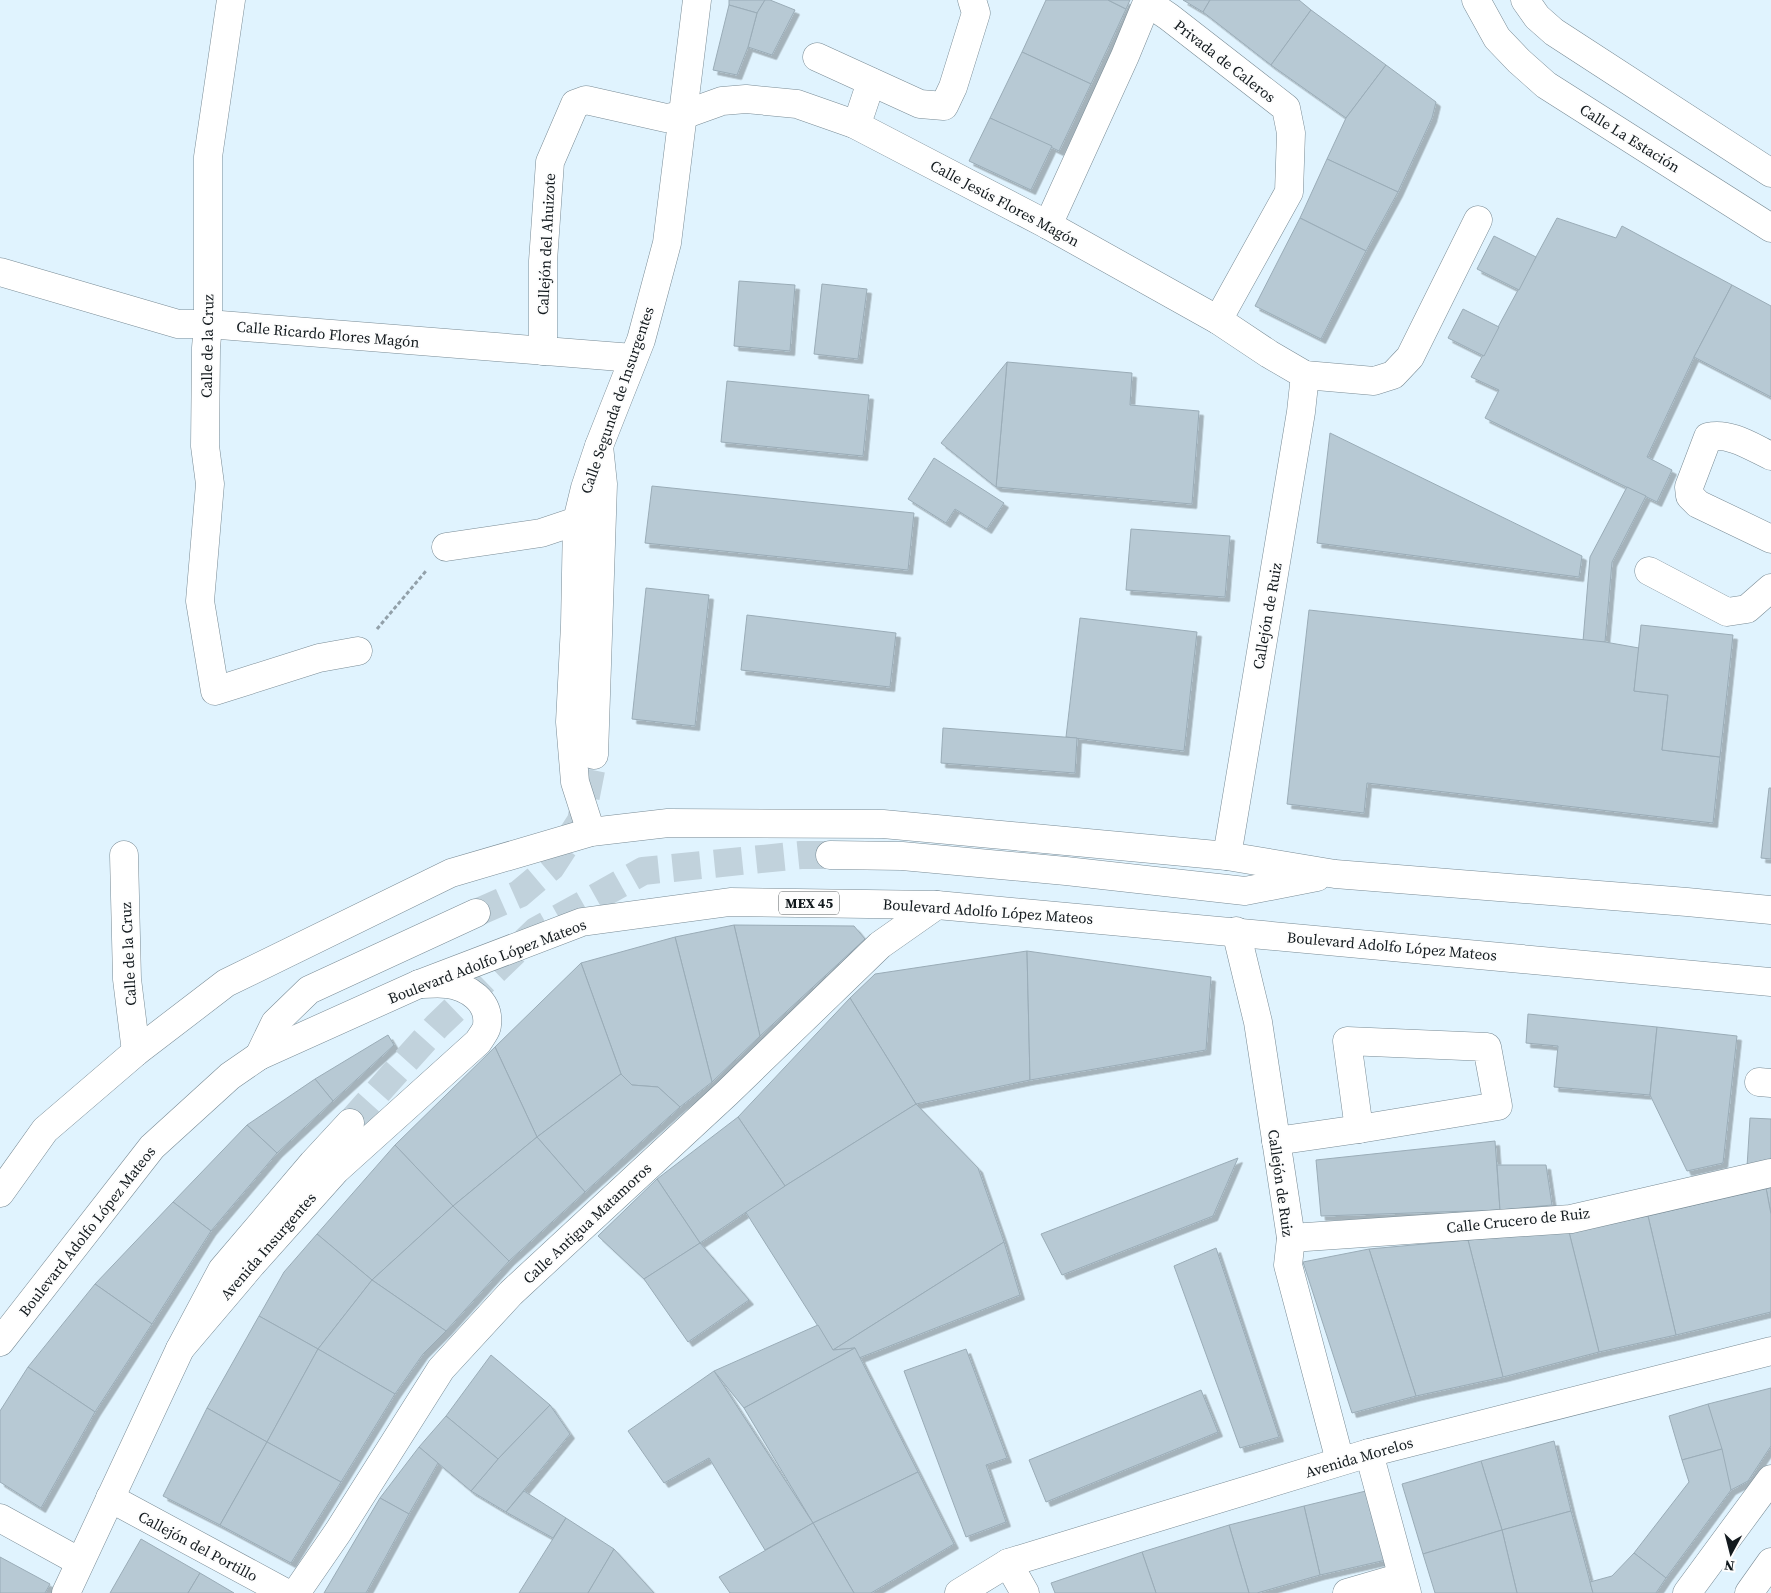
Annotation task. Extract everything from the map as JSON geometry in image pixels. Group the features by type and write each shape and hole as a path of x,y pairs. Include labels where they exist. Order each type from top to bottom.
{"street":[{"name":"Calle de la Cruz","path":"231,0 208,157 208,324 205,446 210,484 200,601 215,691 319,658 358,651"},
{"name":"Calle Segunda de Insurgentes","path":"590,832 575,782 570,722 575,625 577,521 585,488 599,446 641,340 667,243 697,0"},
{"path":"817,57 920,104 944,106 953,88 976,13 972,0"},
{"name":"Calle La Estación","path":"1476,0 1497,38 1546,85 1771,228"},
{"path":"1525,0 1537,17 1554,32 1771,173"},
{"name":"Privada de Caleros","path":"1048,225 1148,1 1286,108 1291,133 1289,192 1218,320"},
{"path":"854,124 861,112 871,82"},
{"name":"Calle Jesús Flores Magón","path":"683,115 722,101 746,99 797,104 854,124 1048,225 1218,320 1305,375"},
{"name":"Callejón del Ahuizote","path":"543,351 543,262 550,162 575,104 586,100 666,118 683,115"},
{"path":"1305,375 1374,381 1393,375 1410,357 1478,220"},
{"name":"Calle Ricardo Flores Magón","path":"0,272 178,324 208,324 633,358"},
{"name":"Callejón de Ruiz","path":"1227,856 1301,412 1305,375"},
{"path":"1771,456 1736,439 1717,435 1708,437 1689,487 1690,496 1698,504 1771,538"},
{"path":"594,755 603,484 599,446"},
{"path":"446,547 541,533 577,521"},
{"path":"1649,571 1727,612 1747,609 1771,588"},
{"path":"0,1193 45,1130 136,1052 226,983 451,873 590,832 668,823 883,824 1227,856 1335,874 1771,910"},
{"name":"Calle de la Cruz","path":"124,855 128,979 136,1052"},
{"path":"830,855 902,856 1066,871 1244,891 1335,874"},
{"name":"Boulevard Adolfo López Mateos","path":"0,1342 152,1147 230,1076 259,1056 419,984 582,922 730,902 937,905 1236,931 1771,982"},
{"name":"Calle Antigua Matamoros","path":"296,1593 338,1532 441,1369 511,1293 727,1093 880,945 937,905"},
{"path":"259,1056 275,1023 309,990 476,913"},
{"name":"Callejón de Ruiz","path":"1236,931 1258,1022 1290,1238 1288,1265 1340,1461"},
{"name":"Avenida Insurgentes","path":"66,1593 180,1349 252,1264 336,1170 478,1042 487,1026 486,1010 481,1000 465,988 447,984 419,984"},
{"path":"1276,1141 1358,1129 1498,1106 1487,1047 1347,1041 1358,1129"},
{"path":"180,1349 222,1270 350,1122"},
{"name":"Calle Crucero de Ruiz","path":"1290,1238 1571,1218 1771,1173"},
{"name":"Avenida Morelos","path":"958,1593 1008,1562 1340,1461 1771,1351"},
{"path":"1346,1593 1405,1585 1369,1453"},
{"path":"1687,1593 1771,1479"},
{"name":"Callejón del Portillo","path":"110,1498 286,1593"},
{"path":"0,1518 80,1562"},
{"path":"1008,1562 1025,1593"},
{"path":"1749,1593 1771,1562"}],"path":[{"path":"358,651 446,547"}],"building":[{"path":"729,0 765,0 757,13 729,5"},
{"path":"765,0 770,0 795,10 772,55 748,47 757,13"},
{"path":"1046,0 1108,0 1126,9 1091,84 1022,52"},
{"path":"1108,0 1130,0 1126,9"},
{"path":"1183,0 1210,0 1203,12"},
{"path":"1210,0 1299,0 1311,10 1271,65 1203,12"},
{"path":"729,5 757,13 748,47 737,75 713,70"},
{"path":"1311,10 1386,65 1346,118 1271,65"},
{"path":"1022,52 1091,84 1059,151 990,118"},
{"path":"1386,65 1436,102 1432,118 1398,192 1327,159 1346,118"},
{"path":"990,118 1052,146 1031,190 969,161"},
{"path":"1327,159 1398,192 1366,251 1300,218"},
{"path":"1300,218 1366,251 1321,339 1255,306"},
{"path":"1557,218 1616,238 1622,226 1732,285 1694,357 1647,457 1672,470 1657,502 1485,418 1499,390 1471,377"},
{"path":"1494,236 1536,257 1519,290 1477,269"},
{"path":"739,281 795,285 790,351 734,346"},
{"path":"822,284 867,289 858,359 814,354"},
{"path":"1732,285 1771,306 1771,397 1694,357"},
{"path":"1463,309 1499,327 1484,356 1448,338"},
{"path":"1007,362 1132,373 1130,405 1199,411 1192,504 996,487"},
{"path":"1007,362 996,487 941,443"},
{"path":"727,381 869,395 863,456 721,442"},
{"path":"1330,433 1582,556 1579,577 1317,543"},
{"path":"934,458 1004,503 987,529 955,509 946,523 908,499"},
{"path":"652,486 914,513 908,570 645,543"},
{"path":"1627,487 1646,496 1612,562 1605,642 1583,641 1590,557"},
{"path":"1131,529 1230,536 1225,597 1126,590"},
{"path":"646,588 709,595 695,726 632,719"},
{"path":"1309,610 1605,642 1639,648 1634,691 1668,695 1662,750 1720,757 1713,823 1367,783 1364,813 1287,804"},
{"path":"747,615 896,633 890,687 741,670"},
{"path":"1080,618 1197,632 1184,751 1066,737"},
{"path":"1641,625 1733,635 1720,757 1662,750 1668,695 1634,691"},
{"path":"943,728 1077,738 1075,773 941,763"},
{"path":"1769,788 1771,788 1771,859 1761,858"},
{"path":"734,925 854,926 865,939 760,1036"},
{"path":"734,925 760,1036 712,1082 675,937"},
{"path":"675,937 712,1082 680,1107 658,1087 632,1085 621,1074 581,963"},
{"path":"1027,951 1030,1080 916,1104 850,998 875,974"},
{"path":"1027,951 1211,977 1206,1050 1030,1080"},
{"path":"581,963 621,1074 537,1137 495,1047"},
{"path":"850,998 916,1104 785,1186 738,1117"},
{"path":"1528,1014 1657,1027 1650,1095 1554,1087 1558,1046 1526,1043"},
{"path":"1657,1027 1737,1036 1723,1163 1687,1171 1650,1095"},
{"path":"388,1035 394,1045 333,1101 315,1079"},
{"path":"495,1047 537,1137 453,1206 395,1145"},
{"path":"621,1074 632,1085 658,1087 680,1107 585,1192 537,1137"},
{"path":"315,1079 333,1101 277,1153 247,1125"},
{"path":"916,1104 978,1168 1004,1242 833,1350 745,1211"},
{"path":"738,1117 785,1186 700,1243 657,1179"},
{"path":"1750,1118 1771,1119 1771,1162 1747,1167"},
{"path":"247,1125 277,1153 211,1231 173,1202"},
{"path":"537,1137 585,1192 509,1261 453,1206"},
{"path":"1495,1141 1500,1210 1321,1216 1316,1160"},
{"path":"395,1145 453,1206 372,1280 317,1234"},
{"path":"1238,1158 1213,1216 1062,1275 1041,1234"},
{"path":"1497,1165 1546,1165 1552,1205 1500,1210"},
{"path":"657,1179 700,1243 644,1279 598,1236"},
{"path":"1771,1187 1771,1214 1766,1188"},
{"path":"1766,1188 1771,1214 1771,1312 1676,1335 1648,1216"},
{"path":"173,1202 211,1231 152,1324 95,1284"},
{"path":"453,1206 509,1261 446,1331 372,1280"},
{"path":"1648,1216 1676,1335 1599,1352 1569,1232"},
{"path":"1569,1232 1599,1352 1503,1377 1468,1240"},
{"path":"317,1234 372,1280 318,1349 259,1316 284,1272"},
{"path":"1468,1240 1503,1377 1416,1396 1369,1249"},
{"path":"1004,1242 1020,1295 859,1358 855,1348 833,1350"},
{"path":"700,1243 749,1300 688,1342 644,1279"},
{"path":"1216,1248 1279,1437 1240,1448 1174,1266"},
{"path":"1369,1249 1416,1396 1352,1413 1303,1262"},
{"path":"372,1280 446,1331 423,1354 395,1394 318,1349"},
{"path":"95,1284 152,1324 95,1412 28,1367"},
{"path":"259,1316 318,1349 267,1442 207,1408"},
{"path":"818,1325 833,1350 855,1348 744,1408 714,1371"},
{"path":"855,1348 918,1472 813,1523 744,1408"},
{"path":"318,1349 395,1394 341,1482 267,1442"},
{"path":"966,1349 1007,1458 986,1465 1006,1522 966,1537 904,1371"},
{"path":"491,1355 550,1405 498,1459 446,1416"},
{"path":"28,1367 95,1412 41,1508 0,1482 0,1411"},
{"path":"714,1371 813,1523 765,1550 709,1458 664,1483 628,1431"},
{"path":"1771,1388 1771,1446 1748,1481 1731,1490 1708,1404"},
{"path":"1201,1390 1218,1432 1046,1502 1029,1460"},
{"path":"1708,1404 1722,1449 1682,1460 1669,1416"},
{"path":"550,1405 570,1434 506,1512 471,1491 498,1459"},
{"path":"207,1408 267,1442 220,1525 163,1496"},
{"path":"446,1416 498,1459 471,1491 419,1447"},
{"path":"1554,1441 1571,1511 1502,1530 1481,1461"},
{"path":"267,1442 341,1482 291,1563 220,1525"},
{"path":"419,1447 438,1463 409,1514 380,1498"},
{"path":"1722,1449 1731,1490 1666,1578 1634,1553 1689,1482 1682,1460"},
{"path":"1481,1461 1502,1530 1423,1554 1402,1484"},
{"path":"918,1472 954,1544 871,1593 854,1593 813,1523"},
{"path":"1370,1490 1386,1560 1320,1575 1304,1506"},
{"path":"524,1491 566,1518 553,1538 506,1512"},
{"path":"380,1498 409,1514 366,1593 324,1593"},
{"path":"1304,1506 1320,1575 1257,1593 1249,1593 1229,1525"},
{"path":"1571,1511 1593,1593 1517,1593 1502,1530"},
{"path":"566,1518 614,1549 588,1593 519,1593"},
{"path":"813,1523 854,1593 730,1593 719,1577"},
{"path":"1229,1525 1249,1593 1156,1593 1142,1552"},
{"path":"1502,1530 1517,1593 1435,1593 1423,1554"},
{"path":"141,1539 200,1573 188,1593 110,1593"},
{"path":"614,1549 654,1593 588,1593"},
{"path":"1142,1552 1156,1593 1055,1593 1051,1583"},
{"path":"1634,1553 1666,1578 1656,1593 1593,1593 1590,1582 1612,1576"},
{"path":"0,1557 50,1584 45,1593 0,1593"},
{"path":"200,1573 234,1593 188,1593"}],"tunnel":[{"path":"476,913 519,894 551,867 581,821 594,755"},
{"path":"350,1123 437,1026 536,931 643,871 801,855 830,855"}]}
